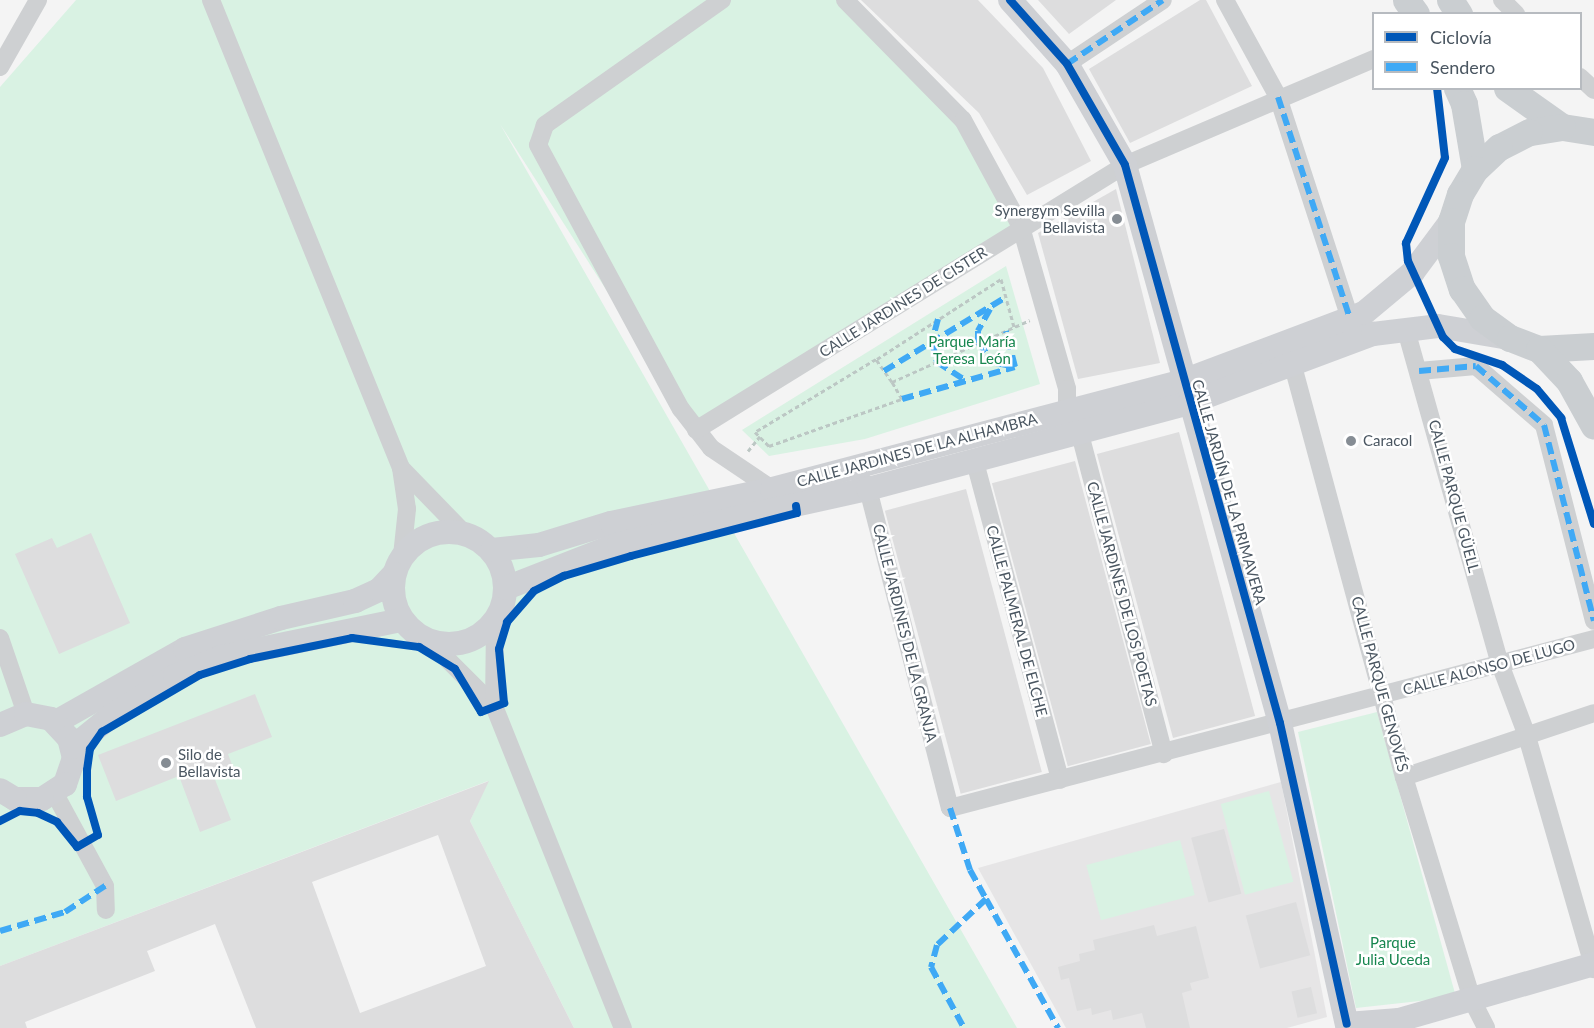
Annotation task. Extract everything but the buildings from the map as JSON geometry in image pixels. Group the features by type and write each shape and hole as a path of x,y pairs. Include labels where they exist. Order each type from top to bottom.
{"main road":[{"path":"1458,90 1464,104 1475,169"},
{"path":"1510,90 1562,127"},
{"path":"1594,132 1562,127 1519,137 1499,147 1475,169 1460,194 1452,221 1451,256 1462,289 1482,318 1510,338 1539,349 1594,346"},
{"path":"1539,349 1569,381 1594,426"}],"street":[{"path":"0,67 38,0"},
{"path":"211,0 401,468 407,508 393,594 402,620 430,642 494,706"},
{"path":"722,0 545,125 538,134 540,154 696,430 730,464 772,489"},
{"path":"845,0 963,120 1021,227 1067,389 1067,410"},
{"name":"CALLE JARDÍN DE LA PRIMAVERA","path":"1010,0 1067,64 1125,165 1186,392 1280,723 1339,1026"},
{"path":"1067,64 1162,0"},
{"path":"1225,0 1278,97 1350,318"},
{"path":"1502,0 1514,12"},
{"name":"CALLE JARDINES DE CISTER","path":"696,430 1021,227 1125,165 1278,97 1372,60"},
{"path":"1582,78 1594,90"},
{"name":"CALLE JARDINES DE LA ALHAMBRA","path":"506,588 619,544 868,489 1080,434 1186,392 1364,313 1413,272 1452,221"},
{"name":"CALLE JARDINES DE LA ALHAMBRA","path":"492,550 539,544 611,523 772,489 1067,410 1186,392 1293,366 1373,334 1438,326 1510,338"},
{"name":"CALLE PARQUE GÜELL","path":"1406,330 1500,664 1526,733 1593,966"},
{"name":"CALLE PARQUE GENOVÉS","path":"1293,366 1384,696 1404,777 1472,1000 1486,1028"},
{"path":"1419,371 1476,366 1544,425 1594,621"},
{"name":"CALLE JARDINES DE LOS POETAS","path":"1080,434 1164,753"},
{"name":"CALLE PALMERAL DE ELCHE","path":"975,462 1060,780"},
{"name":"CALLE JARDINES DE LA GRANJA","path":"871,463 860,473 868,489 950,808"},
{"path":"401,468 464,533 492,550 506,588 495,622 494,706 623,1028"},
{"path":"56,722 185,649 281,618 355,601 379,590 398,565 430,535 464,533"},
{"path":"73,747 110,717 175,676 221,657 402,620"},
{"path":"430,642 466,642 495,622"},
{"path":"0,638 26,714"},
{"name":"CALLE ALONSO DE LUGO","path":"950,808 1384,696 1594,639"},
{"path":"1404,777 1526,733 1594,713"},
{"path":"0,725 26,714 56,722 73,747 72,771 55,794 29,802 5,800"},
{"path":"55,794 105,886 106,910"},
{"path":"1339,1026 1384,1023 1593,966"}],"path":[{"path":"876,359 902,399 769,446 755,432 876,359 1001,279 1014,327"},
{"path":"892,382 1045,313"}],"shaded area":[{"path":"1281,782 1327,1017 1287,1028 1066,1028 978,868"}],"green space":[{"path":"76,0 845,0 963,120 1021,227 696,430 500,124 1017,1028 574,1028 470,821 488,781 0,966 0,87"},
{"name":"Parque María Teresa León","path":"1006,266 1040,384 865,439 769,456 742,430"},
{"name":"Parque Julia Uceda","path":"1377,712 1456,997 1356,1008 1298,732"},
{"path":"1269,791 1293,882 1245,895 1221,804"},
{"path":"1180,840 1195,895 1101,920 1086,865"}],"marked path":[{"path":"1067,64 1163,0"},
{"path":"1278,97 1350,318"},
{"path":"884,371 1006,297"},
{"path":"990,309 978,331 978,343 996,363 1012,366"},
{"path":"938,319 932,342 937,362 966,381"},
{"path":"902,399 1015,367 1006,331"},
{"path":"1419,371 1476,366 1544,425 1594,621"},
{"path":"950,808 970,870 986,899 937,945 931,967 964,1028"},
{"path":"0,931 65,912 105,886"},
{"path":"986,899 1058,1028"}],"cycle path":[{"path":"1010,0 1067,64 1125,165 1280,723 1347,1024"},
{"path":"1437,90 1445,158 1406,243 1408,261 1443,337 1455,349 1502,365 1537,389 1561,418 1594,524"},
{"path":"0,821 20,811 38,813 57,822 77,847 98,835 87,797 87,770 90,749 102,732 200,675 250,659 352,638 419,647 455,669 481,712 504,703 499,649 507,622 534,591 564,576 631,556 797,513 796,506"}],"place":[{"name":"Synergym Sevilla Bellavista","path":"1117,219"},
{"name":"Caracol","path":"1351,441"},
{"name":"Silo de Bellavista","path":"166,763"}]}
